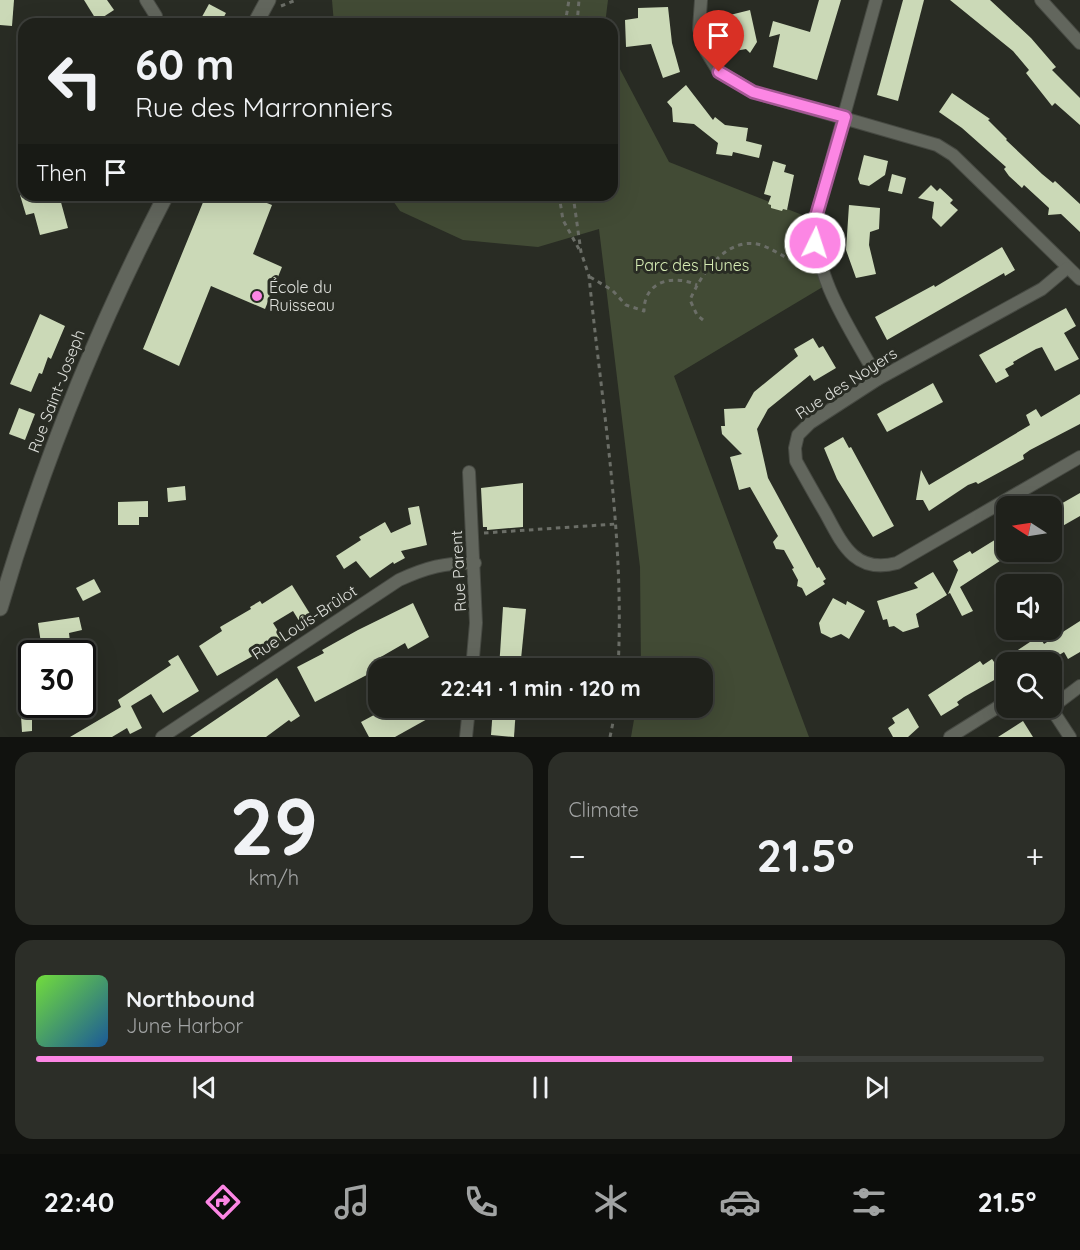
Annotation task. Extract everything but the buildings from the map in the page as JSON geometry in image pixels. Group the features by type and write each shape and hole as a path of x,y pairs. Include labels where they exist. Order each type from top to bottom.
{"street":[{"path":"146,0 156,16"},
{"path":"258,18 268,0"},
{"path":"701,0 699,29 706,51 719,72 753,92 917,138 953,155 1080,279"},
{"path":"876,0 815,220 815,243 826,285 878,379"},
{"path":"1041,0 1080,43"},
{"name":"Rue Saint-Joseph","path":"0,608 66,409 100,327 163,201"},
{"name":"Rue des Noyers","path":"1067,268 1042,290 878,379 810,423 798,435 795,448 796,462 844,548 868,564 882,567 897,563 1080,458"},
{"name":"Rue Parent","path":"469,472 477,623 473,658"},
{"name":"Rue Louis-Brûlot","path":"162,737 399,580 428,567 450,562 475,563"},
{"path":"1062,700 1080,686"},
{"path":"950,737 996,708"},
{"path":"466,737 467,718"},
{"path":"1058,718 1070,737"}],"path":[{"path":"566,18 569,0"},
{"path":"578,18 579,0"},
{"path":"559,201 563,220 581,252"},
{"path":"574,201 581,252 589,276 616,524 618,658"},
{"path":"703,320 697,315 690,300 697,285 725,252 738,245 762,245 792,262 821,266"},
{"path":"589,276 612,290 626,305 644,311 644,299 648,292 663,281 685,280 697,285"},
{"path":"473,534 616,524"},
{"path":"610,737 614,718"}],"green space":[{"path":"332,0 608,0 606,18 334,18"},
{"name":"Parc des Hunes","path":"618,65 669,162 815,220 826,285 674,376 809,737 631,737 634,718 713,718 713,658 641,658 640,567 599,229 538,247 463,240 400,211 393,201 618,201"}],"place":[{"name":"École du Ruisseau","path":"257,296"}],"route":[{"path":"719,72 753,92 845,117 815,220 815,243"}]}
